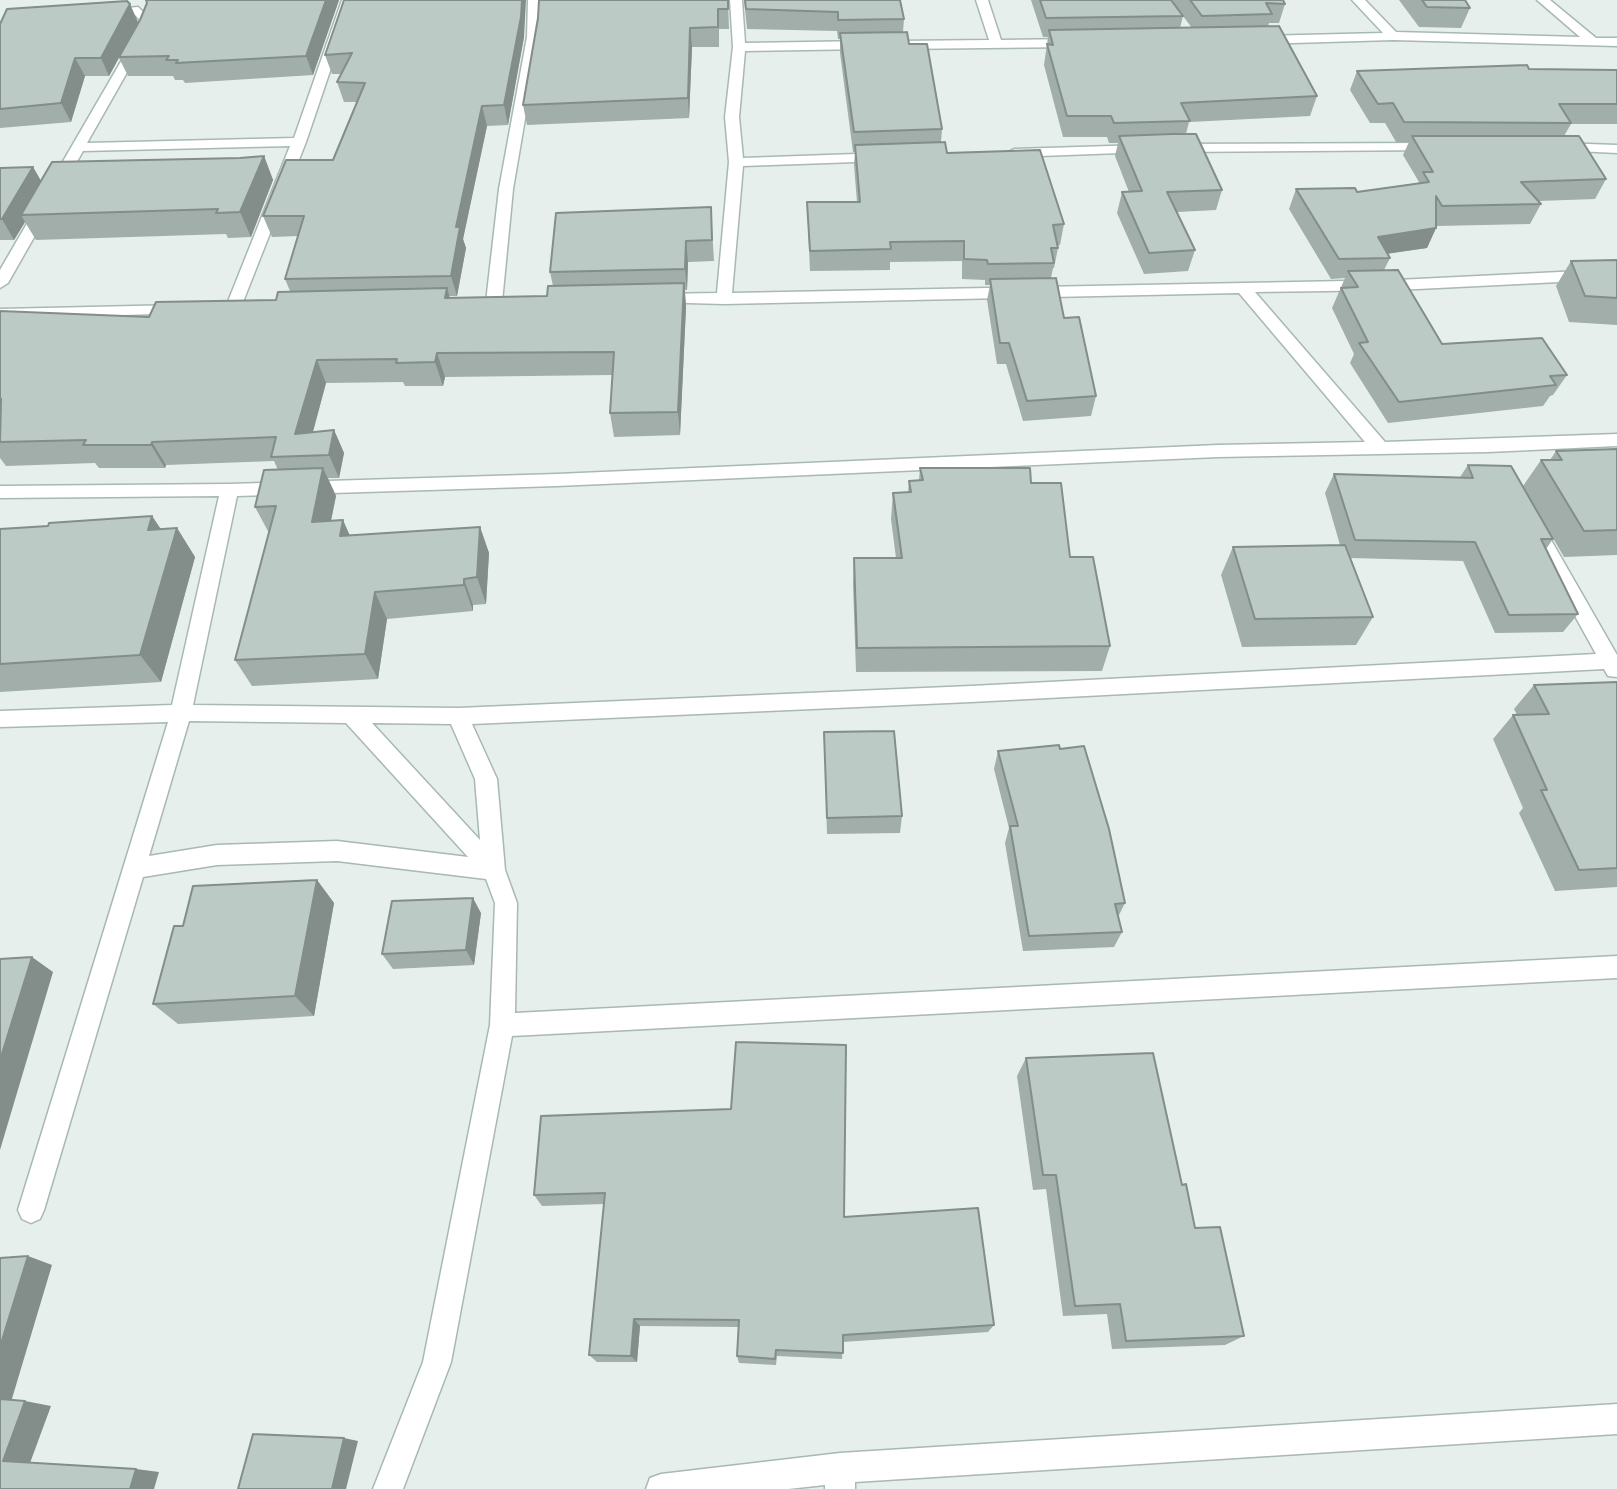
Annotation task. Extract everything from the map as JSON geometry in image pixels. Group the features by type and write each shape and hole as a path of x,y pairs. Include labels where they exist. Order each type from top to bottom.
{"street":[{"path":"233,309 299,142 348,0"},
{"path":"494,302 506,189 533,37 534,0"},
{"path":"724,299 736,162 732,117 740,47 736,0"},
{"path":"982,0 996,43"},
{"path":"1359,0 1394,36"},
{"path":"1543,0 1592,41"},
{"path":"0,283 140,39 147,21 138,11 97,13"},
{"path":"1246,41 1394,36 1617,42"},
{"path":"740,47 1087,43"},
{"path":"79,147 299,142"},
{"path":"993,153 1167,148 1453,147"},
{"path":"1548,147 1617,149"},
{"path":"736,162 899,157"},
{"path":"643,299 1397,285 1580,276 1617,277"},
{"path":"1242,287 1380,448"},
{"path":"0,314 191,310"},
{"path":"0,492 229,490 570,479 1218,451 1488,446 1617,440"},
{"path":"1488,446 1502,470"},
{"path":"31,1210 181,713 229,490"},
{"path":"0,719 181,713 457,716 1614,667 1522,506"},
{"path":"351,715 494,870"},
{"path":"388,1489 437,1362 502,1025 506,903 494,870 486,779 457,716"},
{"path":"133,869 217,855 337,851 494,870"},
{"path":"502,1025 1617,967"},
{"path":"662,1489 840,1479 1617,1419"}],"building":[{"path":"146,0 326,0 306,56 176,63 178,60 166,60 169,56 119,57 140,20"},
{"path":"344,0 522,0 504,105 482,106 456,227 460,227 451,276 285,279 304,216 263,216 286,160 333,160 365,83 337,82 352,53 325,55"},
{"path":"539,0 728,0 728,9 718,9 718,27 690,28 688,98 523,105"},
{"path":"745,0 900,0 904,19 838,20 838,12 746,9"},
{"path":"1040,0 1171,0 1183,16 1046,18"},
{"path":"1190,0 1283,0 1285,4 1266,3 1272,14 1202,16"},
{"path":"1422,0 1465,0 1470,8 1427,7"},
{"path":"127,1 130,4 101,58 75,58 61,103 0,109 0,24 7,9"},
{"path":"1279,26 1317,96 1181,103 1190,121 1114,123 1111,116 1067,116 1047,44 1053,45 1049,30"},
{"path":"907,32 909,44 927,44 942,129 854,132 840,33"},
{"path":"1527,65 1529,69 1617,70 1617,104 1559,104 1571,123 1404,122 1393,103 1378,104 1357,71"},
{"path":"1196,134 1222,190 1167,192 1195,250 1149,253 1122,192 1142,191 1119,136"},
{"path":"1412,136 1579,136 1606,179 1521,182 1541,204 1442,206 1436,196 1436,228 1378,237 1390,258 1339,259 1296,189 1355,188 1357,192 1429,182 1423,172 1433,172"},
{"path":"945,142 947,153 1040,150 1064,224 1053,225 1058,248 1051,248 1054,263 988,264 987,260 964,259 964,241 890,242 891,249 810,251 807,202 860,202 855,145"},
{"path":"264,156 240,212 216,213 218,209 21,215 52,162"},
{"path":"33,167 2,219 0,219 0,168"},
{"path":"711,207 712,240 686,241 685,269 550,272 556,213"},
{"path":"1617,260 1617,298 1585,296 1571,261"},
{"path":"1398,270 1442,344 1542,338 1567,375 1550,376 1556,385 1399,402 1359,343 1368,342 1341,288 1358,287 1348,271"},
{"path":"1056,278 1064,318 1079,317 1096,396 1027,401 1009,343 1000,343 990,279"},
{"path":"684,283 678,412 610,413 614,352 437,353 435,362 396,363 397,359 317,360 295,434 334,430 329,455 271,457 276,437 152,442 151,445 83,445 86,440 0,442 0,311 149,317 156,302 276,300 278,292 447,288 445,298 547,296 548,286"},
{"path":"1617,449 1617,530 1584,531 1541,460 1562,460 1556,451"},
{"path":"1468,465 1511,466 1553,539 1541,539 1578,614 1509,615 1475,542 1355,540 1334,474 1473,478"},
{"path":"323,468 312,522 343,520 340,536 480,527 477,577 464,579 464,585 375,592 365,654 235,660 276,506 255,507 264,470"},
{"path":"920,468 1030,468 1031,483 1061,483 1070,557 1093,557 1110,646 857,648 854,558 902,558 893,493 911,492 909,481 923,480"},
{"path":"152,516 148,530 177,528 140,655 0,664 0,529"},
{"path":"1345,545 1373,617 1255,619 1233,547"},
{"path":"1617,682 1617,868 1579,870 1541,790 1547,790 1513,715 1549,714 1534,685"},
{"path":"894,731 902,816 827,818 824,732"},
{"path":"1059,745 1060,749 1084,746 1109,829 1125,903 1115,904 1122,932 1029,936 1010,826 1018,826 998,751"},
{"path":"317,880 295,996 153,1004 174,926 183,926 193,886"},
{"path":"473,898 466,950 382,954 392,901"},
{"path":"32,957 0,1060 0,959"},
{"path":"736,1042 846,1045 844,1217 978,1208 994,1325 843,1335 843,1353 776,1350 775,1359 737,1356 739,1320 634,1319 631,1356 589,1355 605,1193 534,1195 541,1116 731,1109"},
{"path":"1153,1053 1182,1185 1186,1184 1195,1228 1220,1227 1244,1336 1126,1341 1120,1304 1075,1306 1056,1175 1043,1175 1026,1058"},
{"path":"28,1256 0,1347 0,1258"},
{"path":"0,1399 25,1401 3,1461 136,1469 130,1489 0,1489"},
{"path":"253,1434 344,1438 332,1489 238,1489"}]}
